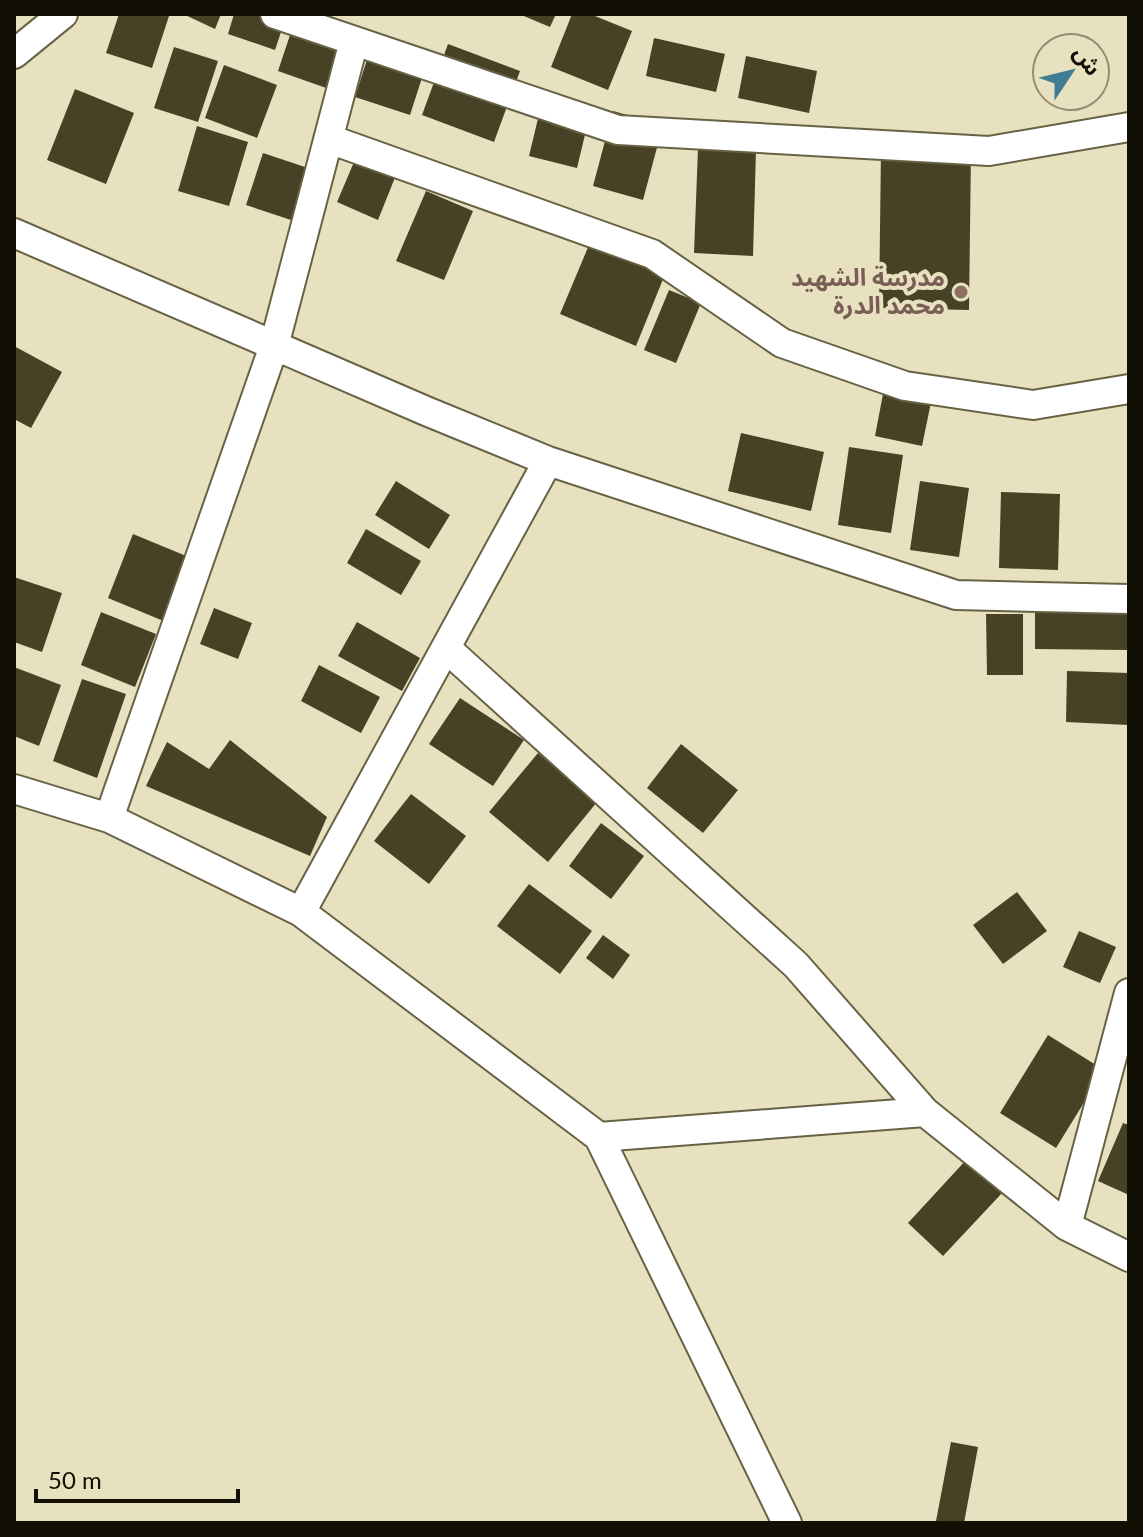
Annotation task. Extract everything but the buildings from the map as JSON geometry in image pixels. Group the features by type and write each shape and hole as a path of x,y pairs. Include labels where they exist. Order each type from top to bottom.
{"street":[{"path":"14,54 63,14"},
{"path":"275,14 618,130 989,151 1129,127"},
{"path":"109,818 274,346 354,41"},
{"path":"329,139 652,254 782,343 905,386 1033,405 1129,389"},
{"path":"14,233 548,461 956,595 1129,599"},
{"path":"301,912 548,461"},
{"path":"446,648 796,965 925,1112 1067,1226 1129,1257"},
{"path":"14,789 109,818 301,912 599,1137 787,1523"},
{"path":"1067,1226 1129,993"},
{"path":"599,1137 925,1112"}],"place":[{"name":"مدرسة الشهيد محمد الدرة","path":"961,292"}]}
